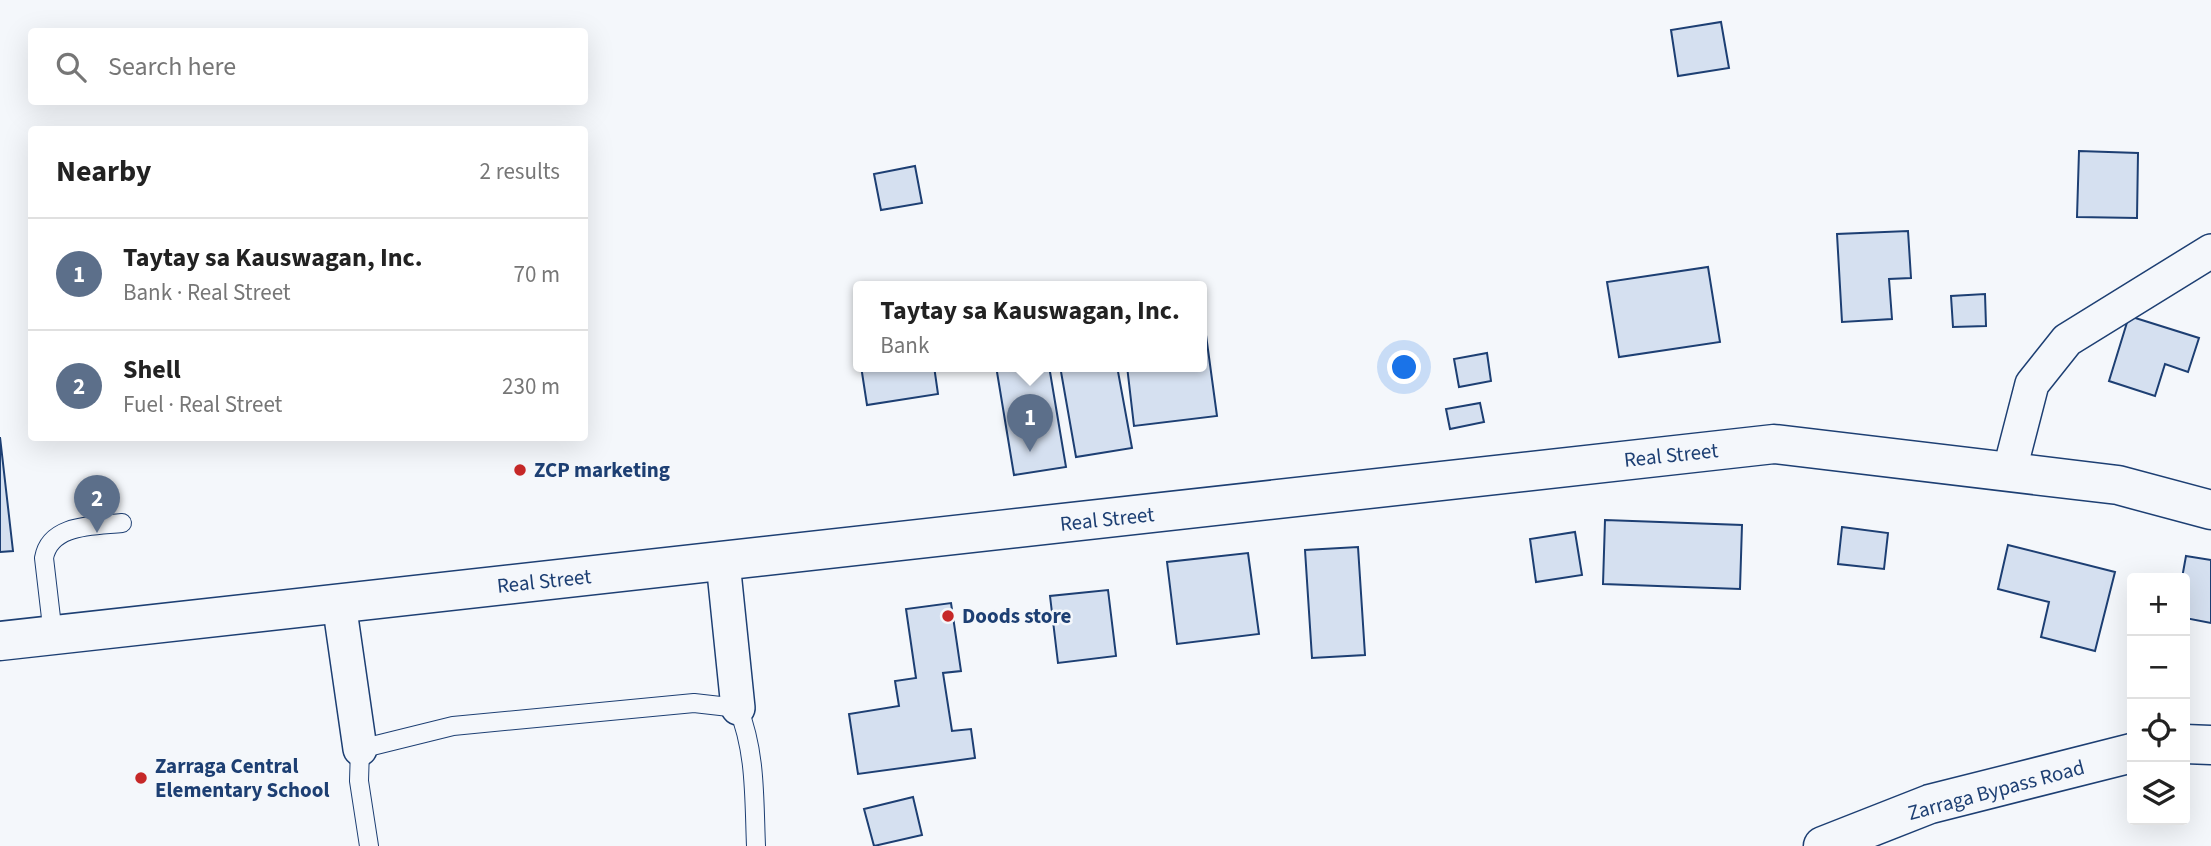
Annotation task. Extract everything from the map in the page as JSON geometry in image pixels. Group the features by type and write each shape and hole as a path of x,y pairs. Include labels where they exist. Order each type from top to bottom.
{"main road":[{"name":"Real Street","path":"0,641 1774,444 2118,485 2211,510"},
{"path":"2190,744 2211,745"},
{"name":"Zarraga Bypass Road","path":"1823,846 1930,804 2127,755"}],"street":[{"path":"2009,472 2032,384 2067,340 2211,251"},
{"path":"723,562 738,708"},
{"path":"339,603 360,749"}],"lane":[{"path":"53,635 44,558 46,546 57,534 122,523"},
{"path":"369,846 359,781 360,749 453,726 694,703 738,708 748,733 756,846"}],"building":[{"path":"1721,22 1729,68 1678,76 1671,30"},
{"path":"2079,151 2138,153 2137,218 2077,217"},
{"path":"915,166 922,203 881,210 874,174"},
{"path":"1908,231 1911,278 1889,279 1892,319 1842,322 1837,234"},
{"path":"1708,267 1720,342 1619,357 1607,282"},
{"path":"1985,294 1986,326 1953,327 1951,296"},
{"path":"2129,316 2199,338 2188,372 2165,364 2155,396 2109,381"},
{"path":"1207,342 1217,416 1134,426 1128,372 1207,372"},
{"path":"1487,353 1491,381 1459,387 1454,359"},
{"path":"862,372 935,372 938,394 867,405"},
{"path":"997,372 1050,372 1066,467 1014,475"},
{"path":"1061,372 1118,372 1132,448 1076,457"},
{"path":"1480,403 1484,422 1450,429 1446,409"},
{"path":"0,437 13,551 0,552"},
{"path":"1605,520 1742,525 1740,589 1603,584"},
{"path":"1842,527 1888,533 1884,569 1838,564"},
{"path":"1575,532 1582,575 1536,582 1530,539"},
{"path":"2008,545 2115,572 2095,651 2041,637 2049,602 1998,589"},
{"path":"1358,547 1365,655 1312,658 1305,550"},
{"path":"1248,553 1259,634 1177,644 1167,562"},
{"path":"2186,556 2211,560 2211,623 2190,619 2190,573 2183,573"},
{"path":"1108,590 1116,656 1058,663 1050,596"},
{"path":"951,603 961,671 943,673 952,731 971,729 975,758 858,774 849,714 899,706 895,681 916,678 906,609"},
{"path":"913,797 922,835 874,846 864,809"}],"place":[{"name":"Taytay sa Kauswagan, Inc.","path":"1030,452"},
{"name":"ZCP marketing","path":"520,470"},
{"name":"Shell","path":"97,533"},
{"name":"Doods store","path":"948,616"},
{"name":"Zarraga Central Elementary School","path":"141,778"}]}
